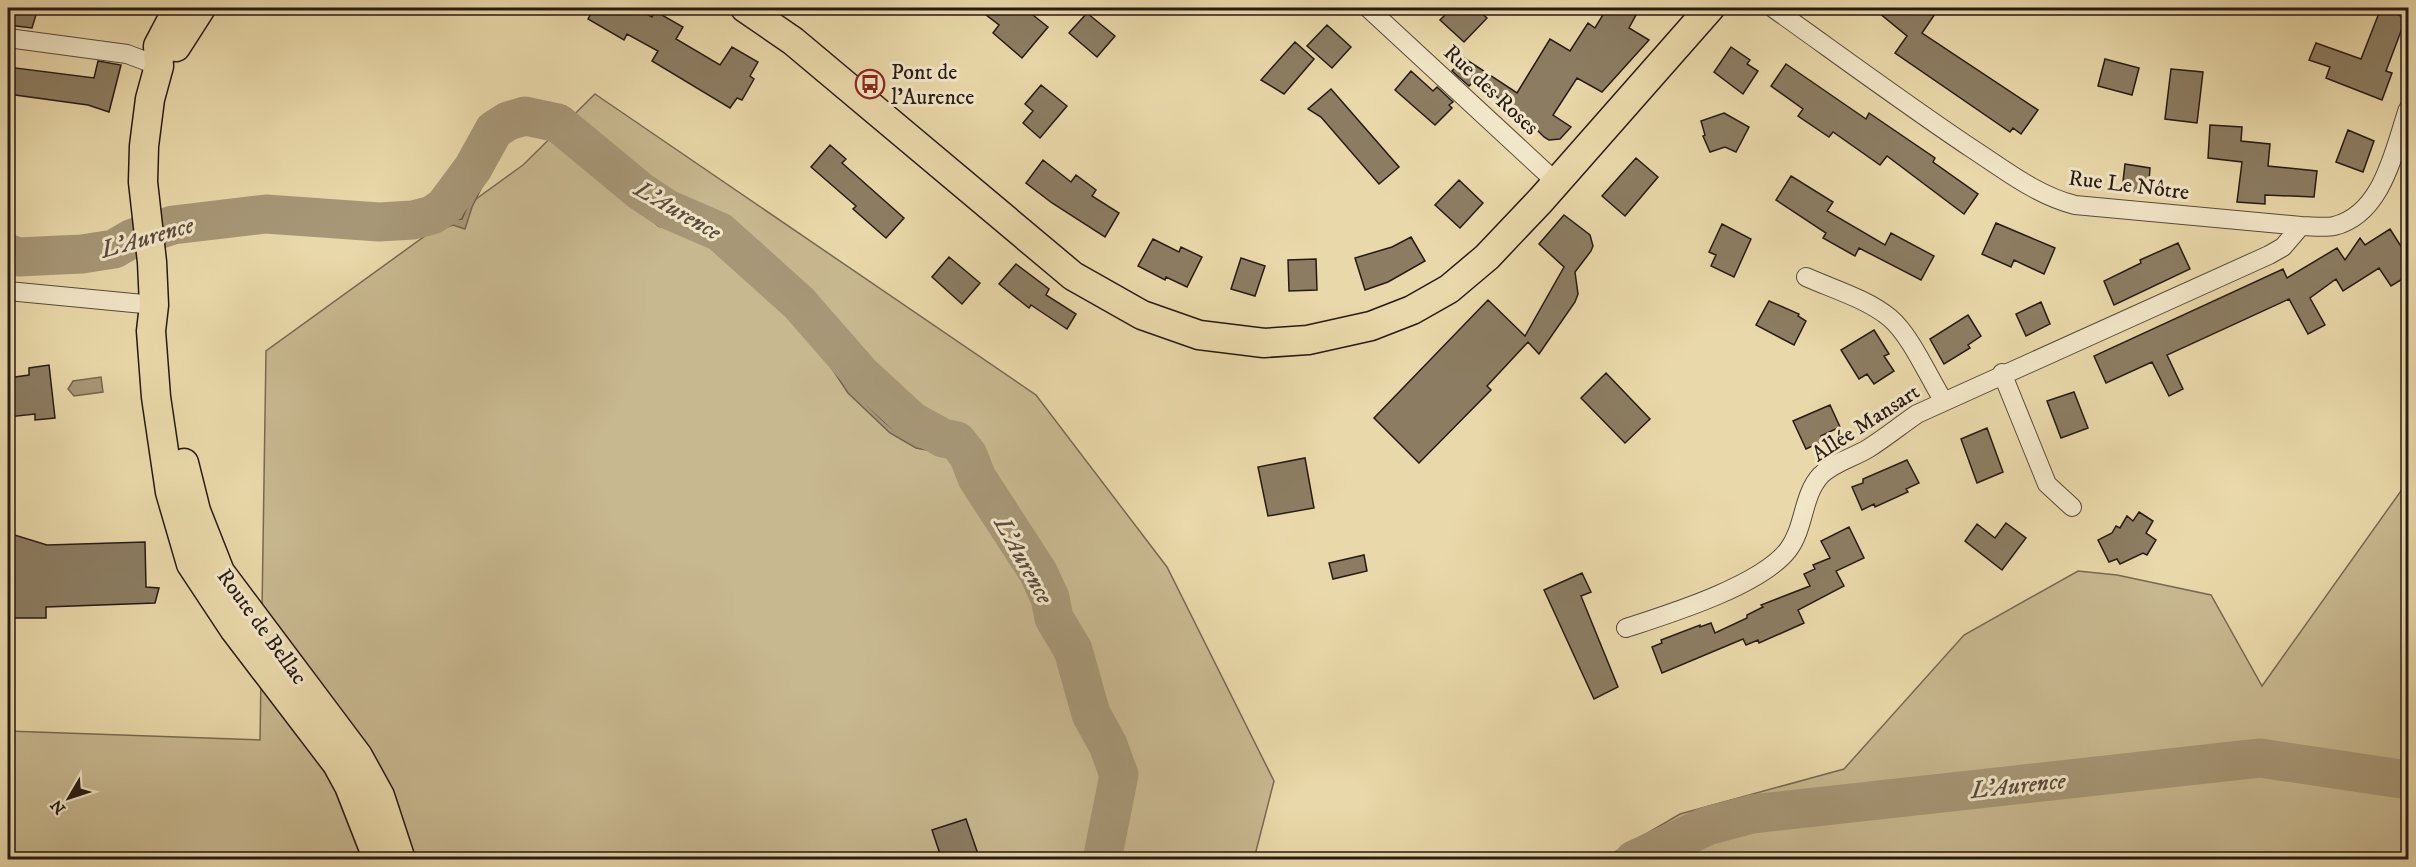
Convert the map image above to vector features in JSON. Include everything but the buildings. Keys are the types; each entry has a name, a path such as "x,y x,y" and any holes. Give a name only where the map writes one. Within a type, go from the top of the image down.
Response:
{"main road":[{"name":"Route de Bellac","path":"178,8 158,46 159,66 150,99 144,146 143,182 152,262 154,305 151,331 164,461 178,525 191,564 234,629 337,764 349,786 378,860"},
{"path":"159,66 172,55 201,8"},
{"path":"745,8 793,41 1072,276 1142,315 1198,335 1264,343 1308,340 1371,326 1412,310 1449,289 1487,257 1710,8"},
{"name":"Route de Bellac","path":"154,305 164,329 173,407 188,487 203,533 220,572 358,756 380,796 401,860"}],"street":[{"name":"Rue des Roses","path":"1368,8 1556,182"},
{"name":"Rue Le Nôtre","path":"1773,8 1944,130 2054,200 2075,205 2301,226 2333,226 2359,215 2379,189 2409,109"},
{"path":"8,38 127,54 159,66"},
{"name":"Allée Mansart","path":"1626,628 1667,615 1754,578 1771,567 1788,550 1797,536 1811,492 1821,476 1943,400 2269,255 2283,247 2301,226"},
{"name":"Allée Mansart","path":"1806,277 1879,310 1892,319 1903,333 1943,400"},
{"path":"8,291 154,305"},
{"path":"2002,373 2047,484 2072,507"}],"shaded area":[{"path":"595,94 1036,395 1167,567 1274,781 1254,859 8,860 8,731 260,740 266,351 523,165"},
{"path":"2408,481 2408,859 1603,859 1680,814 1844,769 1964,635 2078,571 2117,575 2211,595 2262,686"}],"water":[{"path":"525,116 558,123 640,191 667,209 720,232 799,303 861,374 912,421 943,438 957,441 968,455 977,478 1038,572 1050,598 1054,618 1073,650 1091,714 1108,745 1119,775 1102,859 1093,859 1105,786 1104,767 1079,717 1069,661 1049,632 1043,606 1001,537 988,505 969,481 957,456 916,448 890,433 848,393 819,349 805,336 788,310 703,239 658,226 623,191 552,130 531,127 511,132 500,140 495,161 472,207 465,229 453,225 430,233 257,226 171,237 170,226 173,225 266,214 379,222 432,215 444,207 473,168 494,130 508,121"},
{"path":"133,238 135,253 98,262 61,266 8,262 8,253 43,257 89,253 115,248"},
{"path":"101,377 103,392 74,396 68,389 73,381"}],"waterway":[{"name":"L'Aurence","path":"8,253 18,257 82,254 114,249 133,238 173,225 266,214 379,222 413,220 432,215 444,207 473,168 494,130 508,121 525,116 558,123 640,191 667,209 720,232 799,303 861,374 912,421 943,438 957,441 968,455 977,478 1038,572 1050,598 1054,618 1073,650 1091,714 1108,745 1119,775 1102,860"},
{"name":"L'Aurence","path":"1634,860 1707,826 1752,814 2260,758 2408,780"}],"place":[{"name":"Pont de l'Aurence","path":"870,84"}]}
